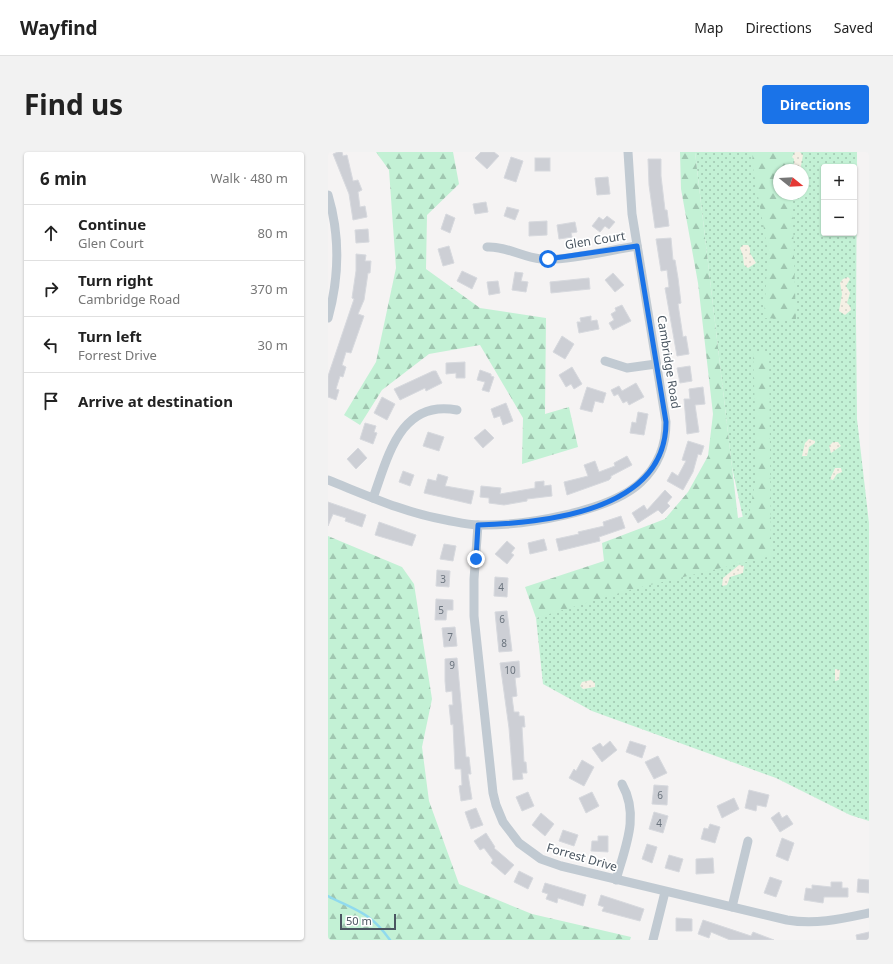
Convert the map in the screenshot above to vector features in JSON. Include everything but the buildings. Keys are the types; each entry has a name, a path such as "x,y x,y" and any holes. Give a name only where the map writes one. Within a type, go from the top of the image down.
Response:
{"street":[{"name":"Cambridge Road","path":"328,480 373,498 430,517 478,525 516,523 579,511 619,497 641,482 651,472 659,458 665,442 666,422 637,246 629,187 628,152"},
{"path":"328,195 335,224 336,258 336,280 328,318"},
{"name":"Glen Court","path":"487,246 504,248 529,257 548,259 637,246"},
{"path":"605,361 627,368 656,364"},
{"path":"373,498 394,443 405,426 417,416 433,409 441,408 457,410"},
{"name":"Forrest Drive","path":"478,525 474,616 493,793 499,814 513,837 534,855 553,864 732,907 805,922 825,922 869,913"},
{"path":"616,880 632,811 628,795 622,784"},
{"path":"732,907 748,841"},
{"path":"653,940 665,892"}],"green space":[{"path":"376,152 453,152 459,184 427,215 426,269 480,308 546,318 545,414 569,407 578,447 522,464 523,418 480,345 429,354 382,390 360,425 344,415 376,362 396,268 389,170"},
{"path":"680,152 695,152 738,518 749,515 757,473 753,351 769,352 771,556 633,589 536,618 525,587 604,561 602,543 665,519 688,492 708,456 713,414 698,283 681,189"},
{"path":"695,152 857,152 857,164 821,164 821,236 856,236 857,419 869,523 869,821 850,815 776,778 592,711 543,684 536,618 746,532 732,467"},
{"path":"753,152 791,152 792,164 773,164 773,200 792,200 796,320 764,318 768,252 752,162"},
{"path":"328,536 402,567 414,584 432,699 422,747 429,801 459,884 532,914 631,937 630,940 328,940"}],"sand":[{"path":"795,152 800,152 803,155 801,164 794,164 794,159 792,157"},
{"path":"743,245 748,245 750,248 750,253 756,263 748,268 744,265 740,248"},
{"path":"848,277 850,279 846,286 850,293 847,303 851,310 845,315 839,311 842,294 840,283 843,279"},
{"path":"809,439 815,441 815,443 809,447 807,456 802,456 805,443"},
{"path":"833,442 838,442 841,446 831,453 829,446"},
{"path":"835,468 841,468 842,472 837,474 833,480 830,479"},
{"path":"739,565 744,566 743,573 730,577 727,585 722,586 723,578"},
{"path":"835,669 840,670 839,680 835,681"},
{"path":"591,680 595,683 595,687 583,689 580,686 582,682"}],"waterway":[{"path":"328,896 362,913 376,923 390,940"}],"route":[{"path":"476,559 478,525 516,523 562,515 591,508 619,497 633,489 651,472 659,458 665,442 666,422 637,246 548,259"}]}
